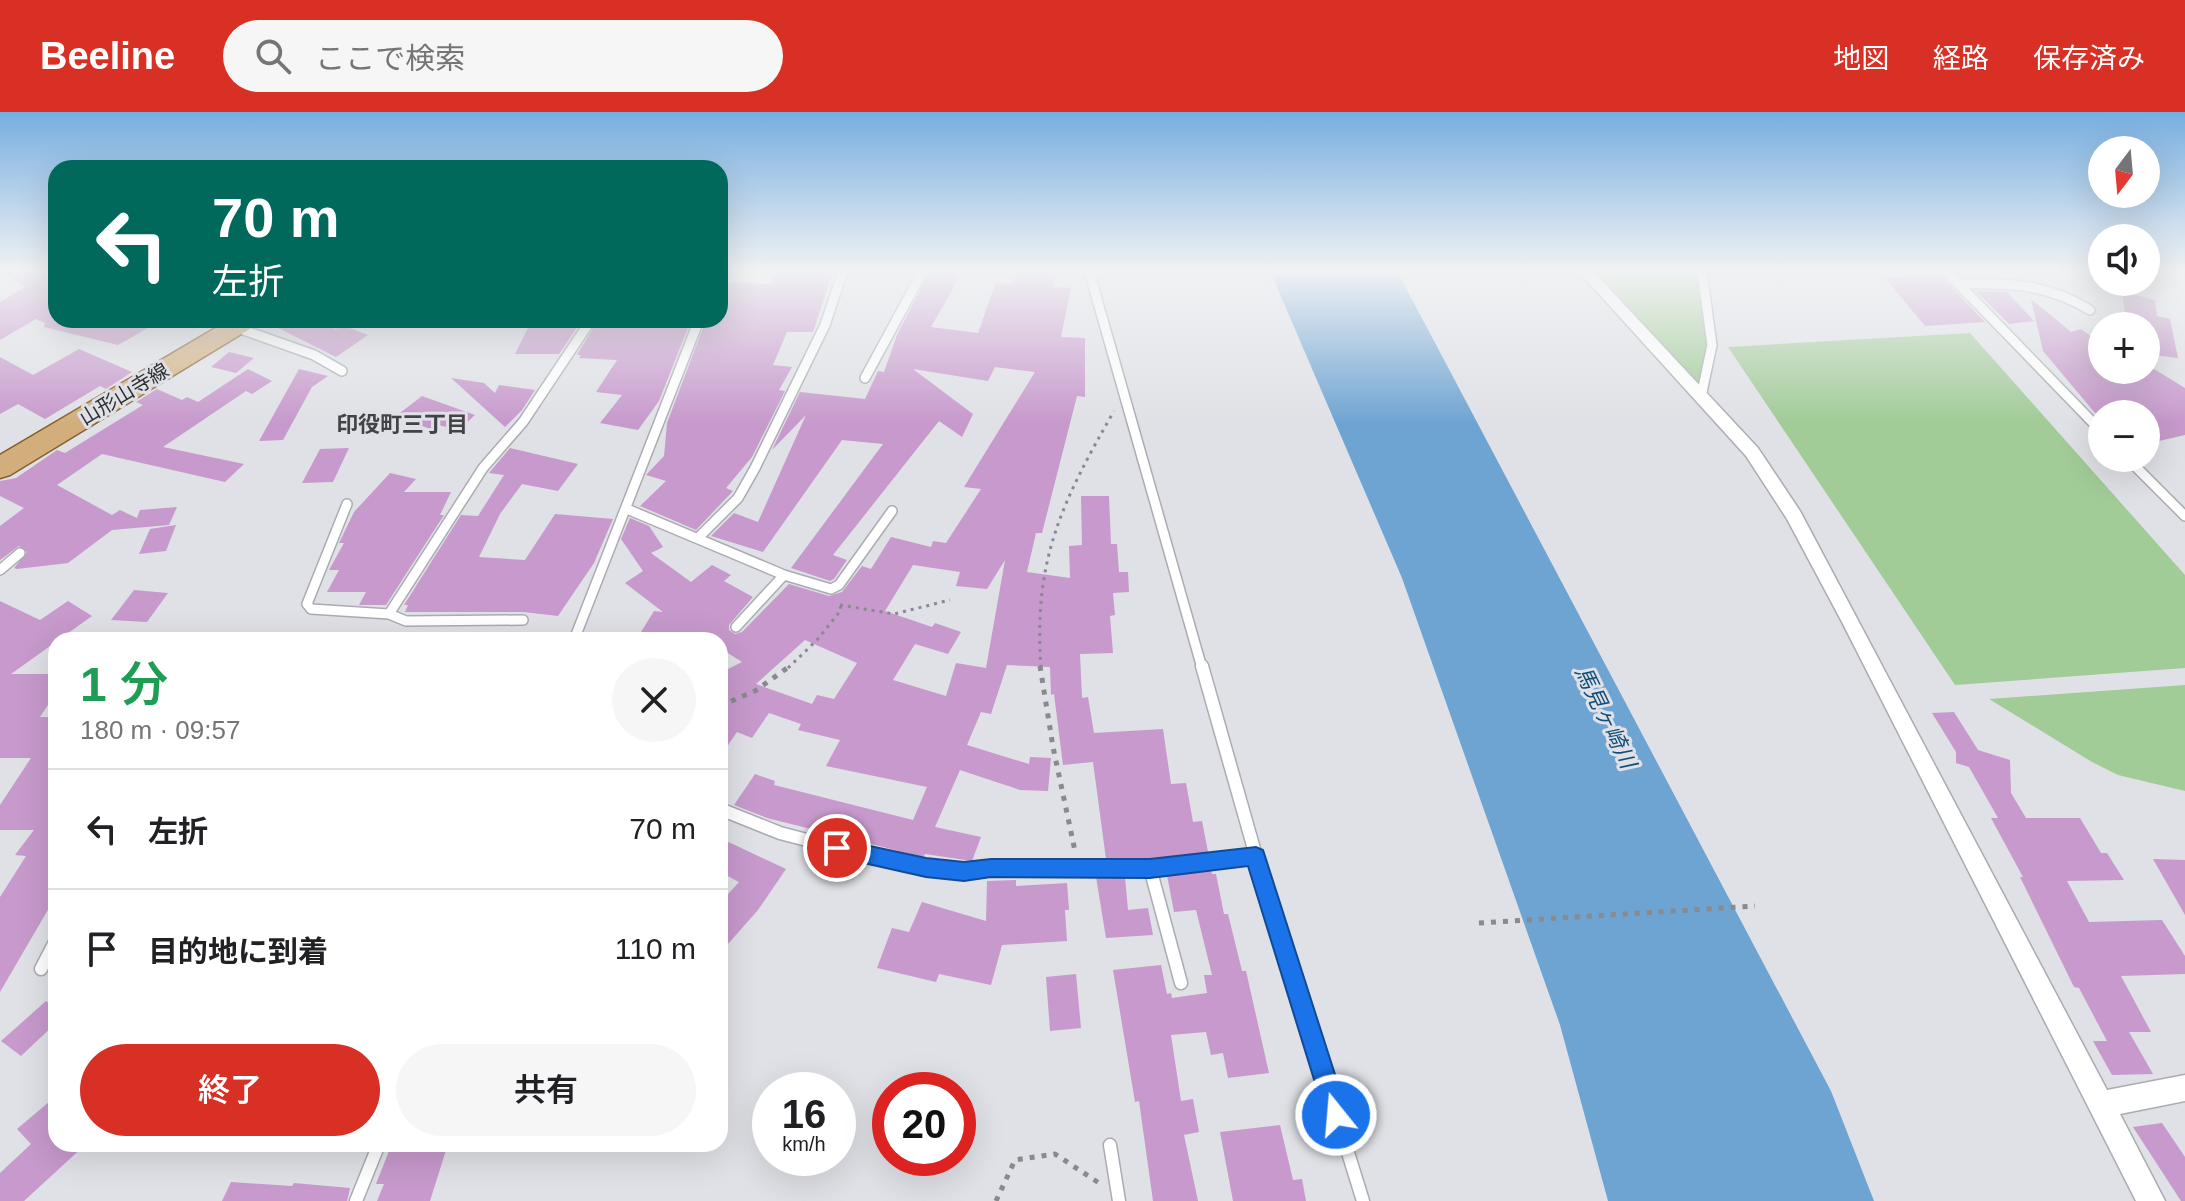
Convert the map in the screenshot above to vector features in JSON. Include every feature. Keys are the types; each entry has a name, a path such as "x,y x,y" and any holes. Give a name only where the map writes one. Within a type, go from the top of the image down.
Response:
{"main road":[{"name":"山形山寺線","path":"0,468 234,328"}],"street":[{"path":"1632,322 1752,452 1794,516 2151,1201"},
{"path":"2103,1104 2182,1093"}],"lane":[{"path":"698,538 738,498 826,322"},
{"path":"865,378 895,322"},
{"path":"1104,322 1256,856 1363,1201"},
{"path":"1701,397 1711,363 1710,322"},
{"path":"1998,322 2088,417"},
{"path":"250,328 314,355 342,371"},
{"path":"389,614 483,468 523,422 586,328"},
{"path":"577,632 696,328"},
{"path":"2141,472 2185,516"},
{"path":"347,504 307,604 311,609 389,614 406,621 523,620"},
{"path":"627,509 784,575 831,589 836,587 892,511"},
{"path":"0,570 20,553"},
{"path":"736,627 784,575"},
{"path":"728,812 780,833 926,867 964,871 991,868 1150,868 1256,856"},
{"path":"1150,868 1181,983"},
{"path":"41,969 48,955"},
{"path":"1110,1145 1118,1198"},
{"path":"356,1201 376,1152"}],"path":[{"path":"1079,869 1042,678 1039,607 1044,568 1077,476 1124,393"},
{"path":"728,704 741,700 787,667 824,634 841,610 836,587"},
{"path":"840,605 894,614 950,600"},
{"path":"1479,923 1755,906"},
{"path":"996,1201 1015,1160 1055,1154 1118,1198"}],"green space":[{"path":"1634,322 1711,322 1712,330 1701,397"},
{"path":"1970,333 2088,466 2088,472 2093,472 2185,575 2185,668 1955,685 1728,347"},
{"path":"2185,685 2185,791 2118,775 1989,699"}],"water":[{"name":"馬見ヶ崎川","path":"1292,322 1424,322 1831,1091 1874,1201 1608,1201 1560,1025 1402,578"}],"building":[{"path":"0,322 31,322 0,340"},
{"path":"728,322 816,322 813,332 787,332 773,365 792,367 779,390 785,391 752,457 726,488 733,491 696,530 640,506 666,481 646,475 664,456 667,423 703,328 728,328"},
{"path":"904,322 934,322 931,327 978,333 982,322 1064,322 1061,337 1085,338 1085,397 1077,396 1042,533 1036,533 1027,572 1070,578 1069,546 1082,545 1081,496 1109,496 1111,544 1117,544 1119,572 1128,572 1129,592 1113,593 1115,615 1110,616 1113,653 1080,654 1082,698 1088,697 1094,733 1163,729 1171,784 1186,783 1193,822 1202,821 1208,852 1150,859 1106,859 1093,762 1063,765 1054,694 1051,695 1050,667 1007,665 991,714 981,712 967,745 1029,764 1030,757 1051,758 1048,791 1020,790 960,770 935,827 981,837 972,861 925,854 923,857 767,818 734,805 755,774 775,781 774,785 913,820 927,787 826,766 840,740 798,730 801,724 769,713 752,738 737,732 728,745 728,669 742,662 728,653 728,632 641,632 654,611 663,612 625,583 643,571 621,539 630,518 649,526 663,547 651,553 691,582 712,565 731,575 724,581 753,597 729,625 729,630 735,634 742,632 789,584 829,596 842,592 862,566 871,569 891,537 931,547 933,541 946,543 981,489 964,487 1035,372 995,367 988,381 913,369 973,414 962,437 939,421 833,555 847,560 834,579 830,581 791,568 883,444 842,440 763,552 711,536 734,513 758,522 806,415 772,450 800,392 865,399 878,371 884,372","holes":["1005,560 986,668 956,663 946,696 893,680 915,644 948,654 961,632 935,623 932,627 885,611 913,565 960,572 956,586 987,589","805,640 857,663 834,699 817,695 812,704 756,684"]},
{"path":"1922,322 1985,322 1925,326"},
{"path":"2036,322 2059,322 2071,332 2081,329 2088,334 2088,384 2160,384 2160,373 2185,388 2185,435 2160,441 2160,400 2088,400 2088,405 2043,351"},
{"path":"2160,322 2171,322 2178,358 2160,356"},
{"path":"48,328 148,328 118,345"},
{"path":"278,328 350,328 368,335 336,357"},
{"path":"528,328 577,328 559,354 515,354"},
{"path":"593,328 688,328 659,401 638,430 600,423 622,395 596,392 617,360 579,358 581,355 577,355"},
{"path":"79,349 132,372 106,389 100,386 45,419 18,404 0,414 0,357 33,375"},
{"path":"229,352 254,358 236,373 211,367"},
{"path":"248,369 272,381 252,394 246,391 163,447 244,464 225,482 102,454 57,485 112,515 120,510 137,518 140,510 177,507 169,525 112,530 68,563 14,568 27,552 19,546 0,560 0,526 24,508 0,496 0,481 16,478 57,450 65,453 143,405 136,402 157,389 182,400 187,397 198,402"},
{"path":"299,369 328,376 312,387 283,440 259,441"},
{"path":"451,378 484,383 495,393 499,385 535,390 522,410 505,427"},
{"path":"422,396 475,415 459,430 438,425 433,430 396,416"},
{"path":"349,448 333,482 302,483 320,449"},
{"path":"510,448 578,464 558,491 522,484 500,514 479,557 525,560 555,514 613,519 594,563 558,616 523,612 405,612 408,605 404,605 461,515 478,516 504,475 489,473"},
{"path":"390,473 416,479 404,492 451,492 440,515 444,515 386,605 359,605 366,592 327,592 339,570 329,570 344,543 339,543 354,512"},
{"path":"176,525 166,551 139,554 150,529"},
{"path":"134,590 168,593 147,622 111,620"},
{"path":"0,601 40,620 68,601 92,616 70,632 48,632 48,648 11,674 48,674 48,705 40,717 48,717 48,910 0,992 0,897 26,856 15,855 34,830 0,830 0,805 31,758 0,758"},
{"path":"1954,712 1978,750 2010,760 2011,793 2026,818 2080,818 2101,853 2107,853 2124,880 2067,881 2089,922 2162,920 2185,956 2185,974 2121,976 2151,1032 2129,1032 2153,1074 2112,1075 2093,1041 2107,1041 2079,988 2074,987 2020,877 2023,877 1991,818 1998,818 1969,767 1956,763 1956,752 1932,713"},
{"path":"728,842 786,869 758,910 728,944 728,894 739,882 728,876"},
{"path":"2153,859 2185,860 2185,915"},
{"path":"1211,870 1212,874 1216,874 1224,914 1228,914 1242,971 1246,971 1269,1073 1228,1078 1223,1053 1211,1055 1206,1032 1171,1035 1181,1101 1193,1099 1199,1132 1184,1135 1198,1201 1153,1201 1139,1101 1135,1102 1113,970 1161,965 1167,994 1171,993 1172,998 1207,993 1204,975 1212,975 1196,910 1174,912 1167,875"},
{"path":"1096,877 1125,877 1128,910 1148,908 1153,935 1106,938"},
{"path":"1016,880 1016,886 1067,883 1067,941 1002,945 991,985 939,974 936,982 877,968 892,928 909,932 922,902 986,921 987,881"},
{"path":"1076,974 1081,1028 1050,1031 1046,977"},
{"path":"48,1002 48,1031 21,1056 1,1041"},
{"path":"48,1103 48,1152 77,1152 24,1201 0,1201 0,1173 31,1144 17,1129"},
{"path":"2162,1123 2185,1157 2185,1201 2181,1201 2133,1127"},
{"path":"1280,1125 1293,1180 1302,1179 1306,1201 1233,1201 1220,1132"},
{"path":"389,1152 445,1152 430,1201 377,1201 384,1184 376,1184"},
{"path":"231,1182 350,1188 347,1201 222,1201"}],"district":[{"name":"印役町三丁目","path":"402,424"}],"route":[{"path":"837,848 926,867 964,871 991,868 1150,868 1256,856 1336,1115"}]}
